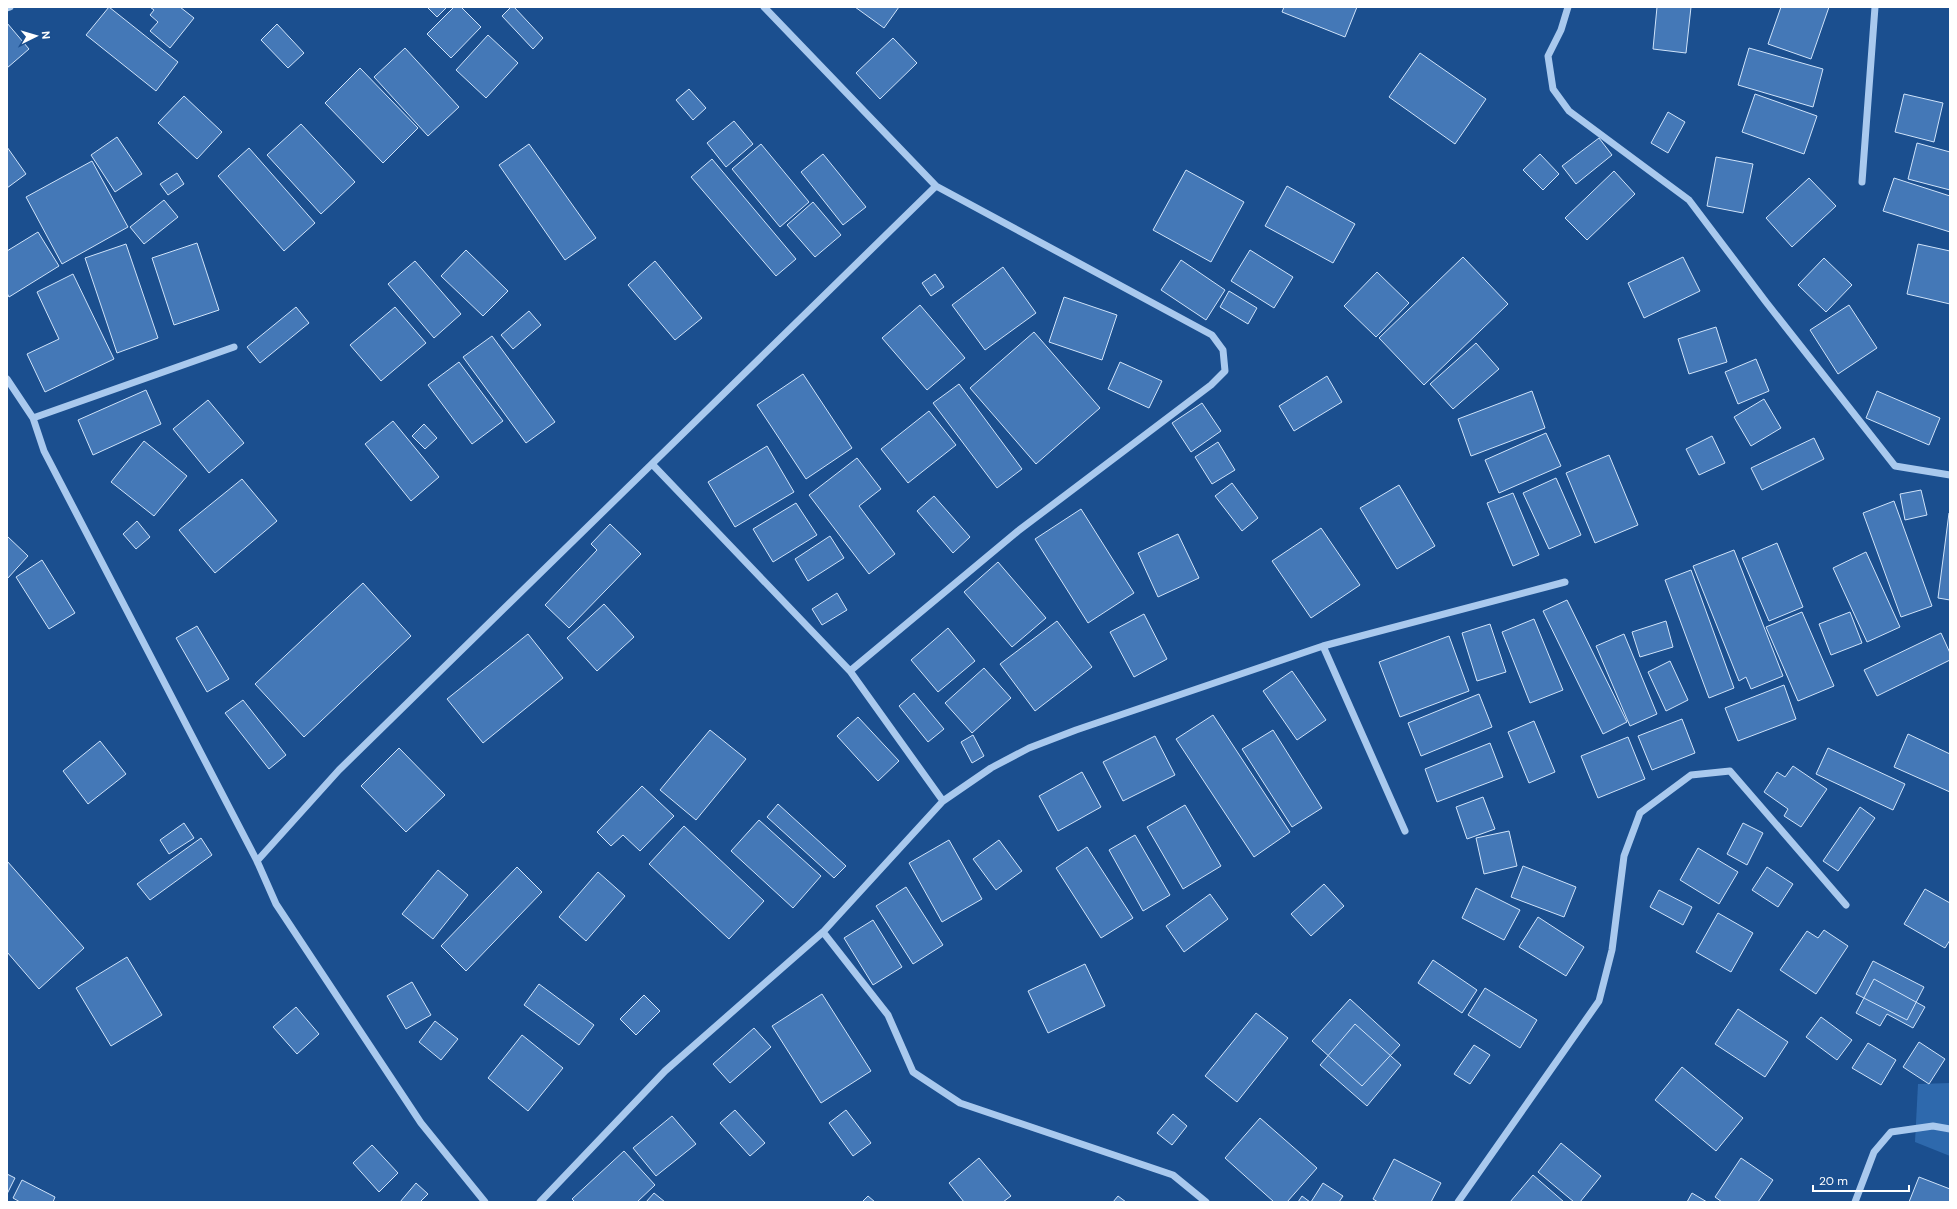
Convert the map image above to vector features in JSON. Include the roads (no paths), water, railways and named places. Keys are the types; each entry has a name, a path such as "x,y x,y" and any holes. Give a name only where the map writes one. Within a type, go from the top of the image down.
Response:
{"street":[{"path":"764,7 936,186 1212,335 1223,350 1225,371 1211,385 1018,531 850,671"},
{"path":"1568,7 1561,30 1548,56 1553,89 1569,111 1689,200 1766,302 1895,466 1950,475"},
{"path":"1862,182 1875,7"},
{"path":"258,861 339,770 936,186"},
{"path":"33,418 234,347"},
{"path":"7,379 33,418 44,451 258,861 276,904 416,1117 484,1202"},
{"path":"652,464 850,671 943,801"},
{"path":"540,1202 665,1071 823,932 943,801 991,768 1028,748 1323,646 1565,582"},
{"path":"1323,646 1405,831"},
{"path":"1458,1202 1599,1001 1612,950 1624,856 1640,813 1691,775 1730,771 1846,905"},
{"path":"823,932 888,1015 913,1072 960,1103 1174,1175 1206,1202"},
{"path":"1855,1202 1874,1152 1891,1132 1933,1126 1950,1129"}]}
